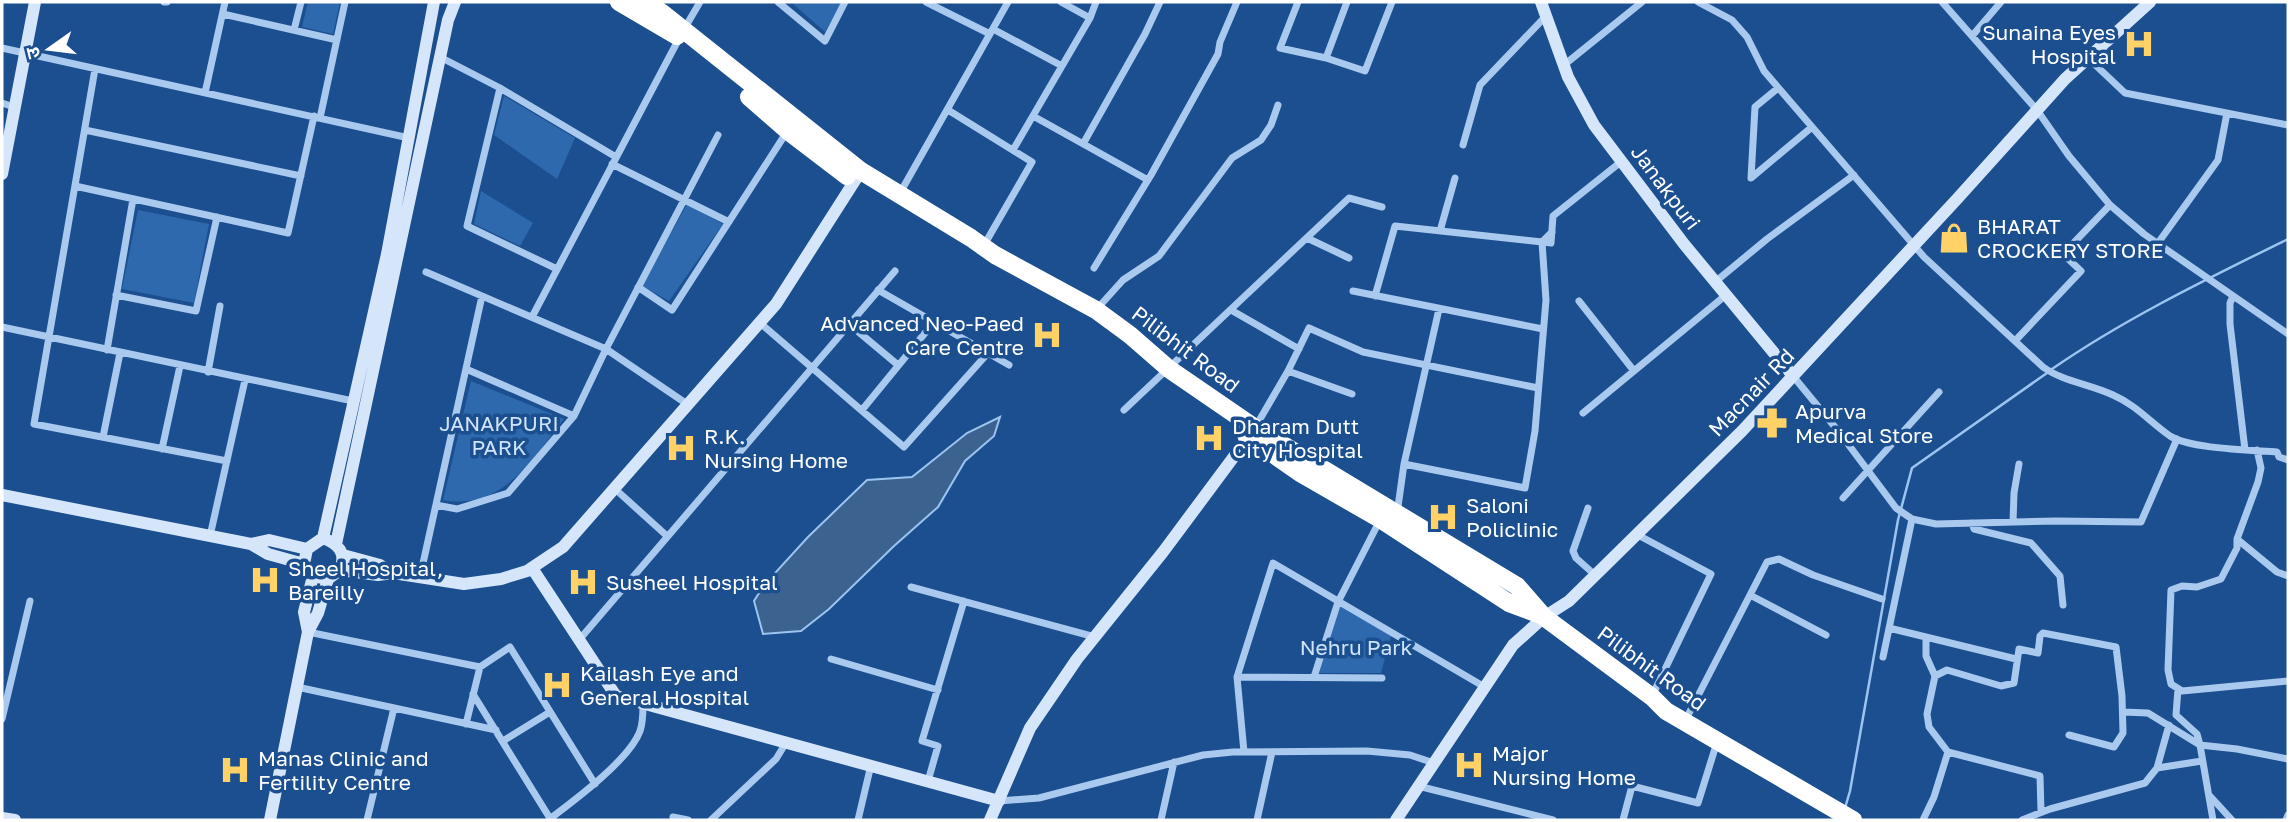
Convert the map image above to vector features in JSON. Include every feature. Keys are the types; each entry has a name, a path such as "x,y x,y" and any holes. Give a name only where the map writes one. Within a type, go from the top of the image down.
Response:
{"highway":[{"path":"619,2 681,34"},
{"name":"Pilibhit Road","path":"643,2 661,12 681,34 858,176 899,195 983,247 1096,310 1130,335 1166,371 1252,433 1388,514 1509,603 1544,617 1652,697 1666,711 1847,817"},
{"path":"858,176 1092,321 1166,371"}],"street":[{"path":"2,174 8,105 24,54 35,2"},
{"path":"205,93 225,2"},
{"path":"294,30 301,2"},
{"path":"75,186 288,233 345,2"},
{"path":"304,564 307,549 323,538 387,254 434,2"},
{"path":"340,570 339,549 440,57 455,2"},
{"path":"532,317 700,2"},
{"path":"781,3 825,41 845,2"},
{"path":"926,2 1062,66"},
{"path":"899,195 1008,2"},
{"path":"1061,2 1090,18"},
{"path":"1013,150 1090,18 1096,2"},
{"path":"1083,144 1160,2"},
{"path":"1094,268 1148,180 1218,54 1237,2"},
{"path":"1298,2 1280,48 1326,58 1365,71 1392,2"},
{"path":"1326,58 1347,2"},
{"path":"1564,65 1642,2"},
{"path":"1698,2 1732,20 1747,37 1764,71 1924,257 2043,367 2053,374 2133,404 2172,438 2195,444 2277,452 2279,457 2288,460"},
{"path":"1942,2 2037,110 2069,156 2110,205 2158,243 2288,334"},
{"path":"1972,36 2001,2"},
{"name":"Macnair Rd","path":"1396,820 1513,645 1544,617 1569,601 1742,431 2037,110 2088,58 2150,2"},
{"path":"1463,145 1480,85 1545,7"},
{"name":"Janakpuri","path":"1545,7 1564,65 1594,125 1726,295 1793,376"},
{"path":"223,14 337,40"},
{"path":"2,48 409,138"},
{"path":"440,57 500,88 614,160 729,222"},
{"path":"2088,58 2125,93 2288,125"},
{"path":"95,69 34,424 227,461"},
{"path":"500,88 467,226 557,270"},
{"path":"1778,88 1755,107 1751,178 1812,127"},
{"path":"1096,310 1123,280 1158,256 1232,158 1261,140 1271,125 1278,104"},
{"path":"948,110 1032,162 983,247"},
{"path":"2158,243 2218,160 2227,113"},
{"path":"1033,116 1148,180"},
{"path":"638,287 672,310 792,125"},
{"path":"85,130 301,176"},
{"path":"436,505 457,509 508,493 574,416 718,135"},
{"path":"1375,296 1395,226 1551,243 1553,216 1622,161"},
{"path":"1716,282 1767,239 1854,175"},
{"path":"270,820 308,632 318,613 328,579 340,570 379,575 393,573 464,584 500,579 532,568 563,547 776,303 858,176"},
{"path":"1440,231 1455,178"},
{"path":"1124,410 1349,198 1382,207"},
{"path":"107,350 133,199"},
{"path":"2015,341 2081,271 2063,254 2110,205"},
{"path":"116,295 196,311 217,218"},
{"path":"1307,238 1349,258"},
{"path":"1404,464 1525,488 1535,431 1546,300 1542,242"},
{"path":"579,639 895,271"},
{"path":"426,272 606,349 687,404"},
{"path":"878,290 1009,365"},
{"path":"1353,291 1543,330"},
{"path":"1583,412 1726,295"},
{"path":"420,577 482,296"},
{"path":"2233,296 2230,303 2230,324 2245,450"},
{"path":"1579,301 1634,371"},
{"path":"208,372 220,306"},
{"path":"1314,677 1338,602 1388,514 1404,464 1439,309"},
{"path":"1231,310 1299,349"},
{"path":"759,322 904,447 988,353"},
{"path":"862,410 933,322"},
{"path":"849,324 898,365"},
{"path":"2,327 353,401"},
{"path":"990,820 1030,728 1095,637 1252,433 1289,371 1309,328 1363,352 1538,388"},
{"path":"103,437 120,353"},
{"path":"162,449 180,366"},
{"path":"466,369 574,416"},
{"path":"1289,371 1352,394"},
{"path":"1793,376 1896,508 1908,517 1936,524 2141,522 2177,439"},
{"path":"210,536 245,380"},
{"path":"1843,498 1939,392"},
{"path":"2256,450 2261,468 2258,482 2236,548 2221,579 2197,587 2182,586 2171,590 2168,670 2171,684 2182,691 2288,681"},
{"path":"2013,522 2014,493 2020,464"},
{"path":"614,488 667,536"},
{"path":"2,495 251,544 268,554 304,564 313,576 328,579"},
{"path":"1588,508 1573,551 1576,558 1595,575"},
{"path":"1883,657 1908,517"},
{"path":"1972,523 1974,529 2031,543 2060,576 2063,605"},
{"path":"1636,534 1711,574 1652,697"},
{"path":"323,538 339,549 393,573"},
{"path":"2237,539 2277,572 2288,576"},
{"path":"251,544 269,540 307,549"},
{"path":"1684,722 1767,562 1779,559 1812,576 1882,599"},
{"path":"1244,752 1237,677 1273,563 1483,687"},
{"path":"532,568 616,696 999,801 1039,798 1203,755 1367,751 1410,755 1434,763"},
{"path":"308,632 304,612 313,576"},
{"path":"911,587 1095,637"},
{"path":"1749,595 1826,635"},
{"path":"2,719 30,601"},
{"path":"928,781 938,746 922,741 964,601"},
{"path":"1889,628 2016,659"},
{"path":"308,632 480,667"},
{"path":"1935,676 1947,670 2001,686 2014,683 2016,659 2020,649 2038,653 2040,636 2043,633 2116,647 2123,733 2113,747 2069,735"},
{"path":"1926,637 1926,656 1935,676 1927,714 1929,727 1948,752 2040,776 2041,812"},
{"path":"466,724 480,667 510,647 595,784"},
{"path":"831,659 938,690"},
{"path":"1237,677 1382,678"},
{"path":"297,687 496,730"},
{"path":"2178,689 2176,715 2197,734 2213,820"},
{"path":"473,694 551,819 595,784 634,744 641,729 643,704"},
{"path":"367,820 394,708"},
{"path":"503,741 550,712"},
{"path":"2123,712 2148,713 2200,745 2288,759"},
{"path":"2022,820 2041,812 2145,783 2157,768 2169,725"},
{"path":"711,820 776,759 787,741"},
{"path":"1623,820 1632,786 1698,803 1717,742"},
{"path":"1256,820 1272,752"},
{"path":"1923,820 1934,797 1948,752"},
{"path":"2157,768 2202,761"},
{"path":"1161,820 1174,762"},
{"path":"858,820 871,765"},
{"path":"1418,786 1553,820"},
{"path":"2207,793 2232,820"},
{"path":"2286,820 2288,815"},
{"path":"673,817 688,820"},
{"path":"2,818 15,820"}],"green space":[{"path":"308,2 340,2 333,34 302,27"},
{"path":"791,2 842,2 825,32"},
{"path":"504,96 575,138 557,179 494,135"},
{"path":"481,191 533,223 520,246 474,224"},
{"path":"687,204 723,224 669,301 642,286"},
{"path":"138,210 209,224 194,303 122,289"},
{"name":"JANAKPURI PARK","path":"471,381 564,419 527,465 499,490 483,498 443,500"},
{"name":"Nehru Park","path":"1340,605 1391,636 1381,673 1319,673"}],"shaded area":[{"path":"1000,417 994,436 965,461 938,507 829,609 801,631 763,634 754,601 764,585 808,537 867,480 912,477 967,433"}],"waterway":[{"path":"2052,369 2138,316 2288,239"},
{"path":"1845,808 1898,520 1912,468 2047,373"}],"place":[{"name":"Sunaina Eyes Hospital","path":"2139,44"},
{"name":"BHARAT CROCKERY STORE","path":"1954,238"},
{"name":"Advanced Neo-Paed Care Centre","path":"1047,335"},
{"name":"Apurva Medical Store","path":"1772,423"},
{"name":"Dharam Dutt City Hospital","path":"1209,438"},
{"name":"R.K. Nursing Home","path":"681,448"},
{"name":"Saloni Policlinic","path":"1443,517"},
{"name":"Sheel Hospital, Bareilly","path":"265,580"},
{"name":"Susheel Hospital","path":"583,582"},
{"name":"Kailash Eye and General Hospital","path":"557,685"},
{"name":"Major Nursing Home","path":"1469,765"},
{"name":"Manas Clinic and Fertility Centre","path":"235,770"}]}
